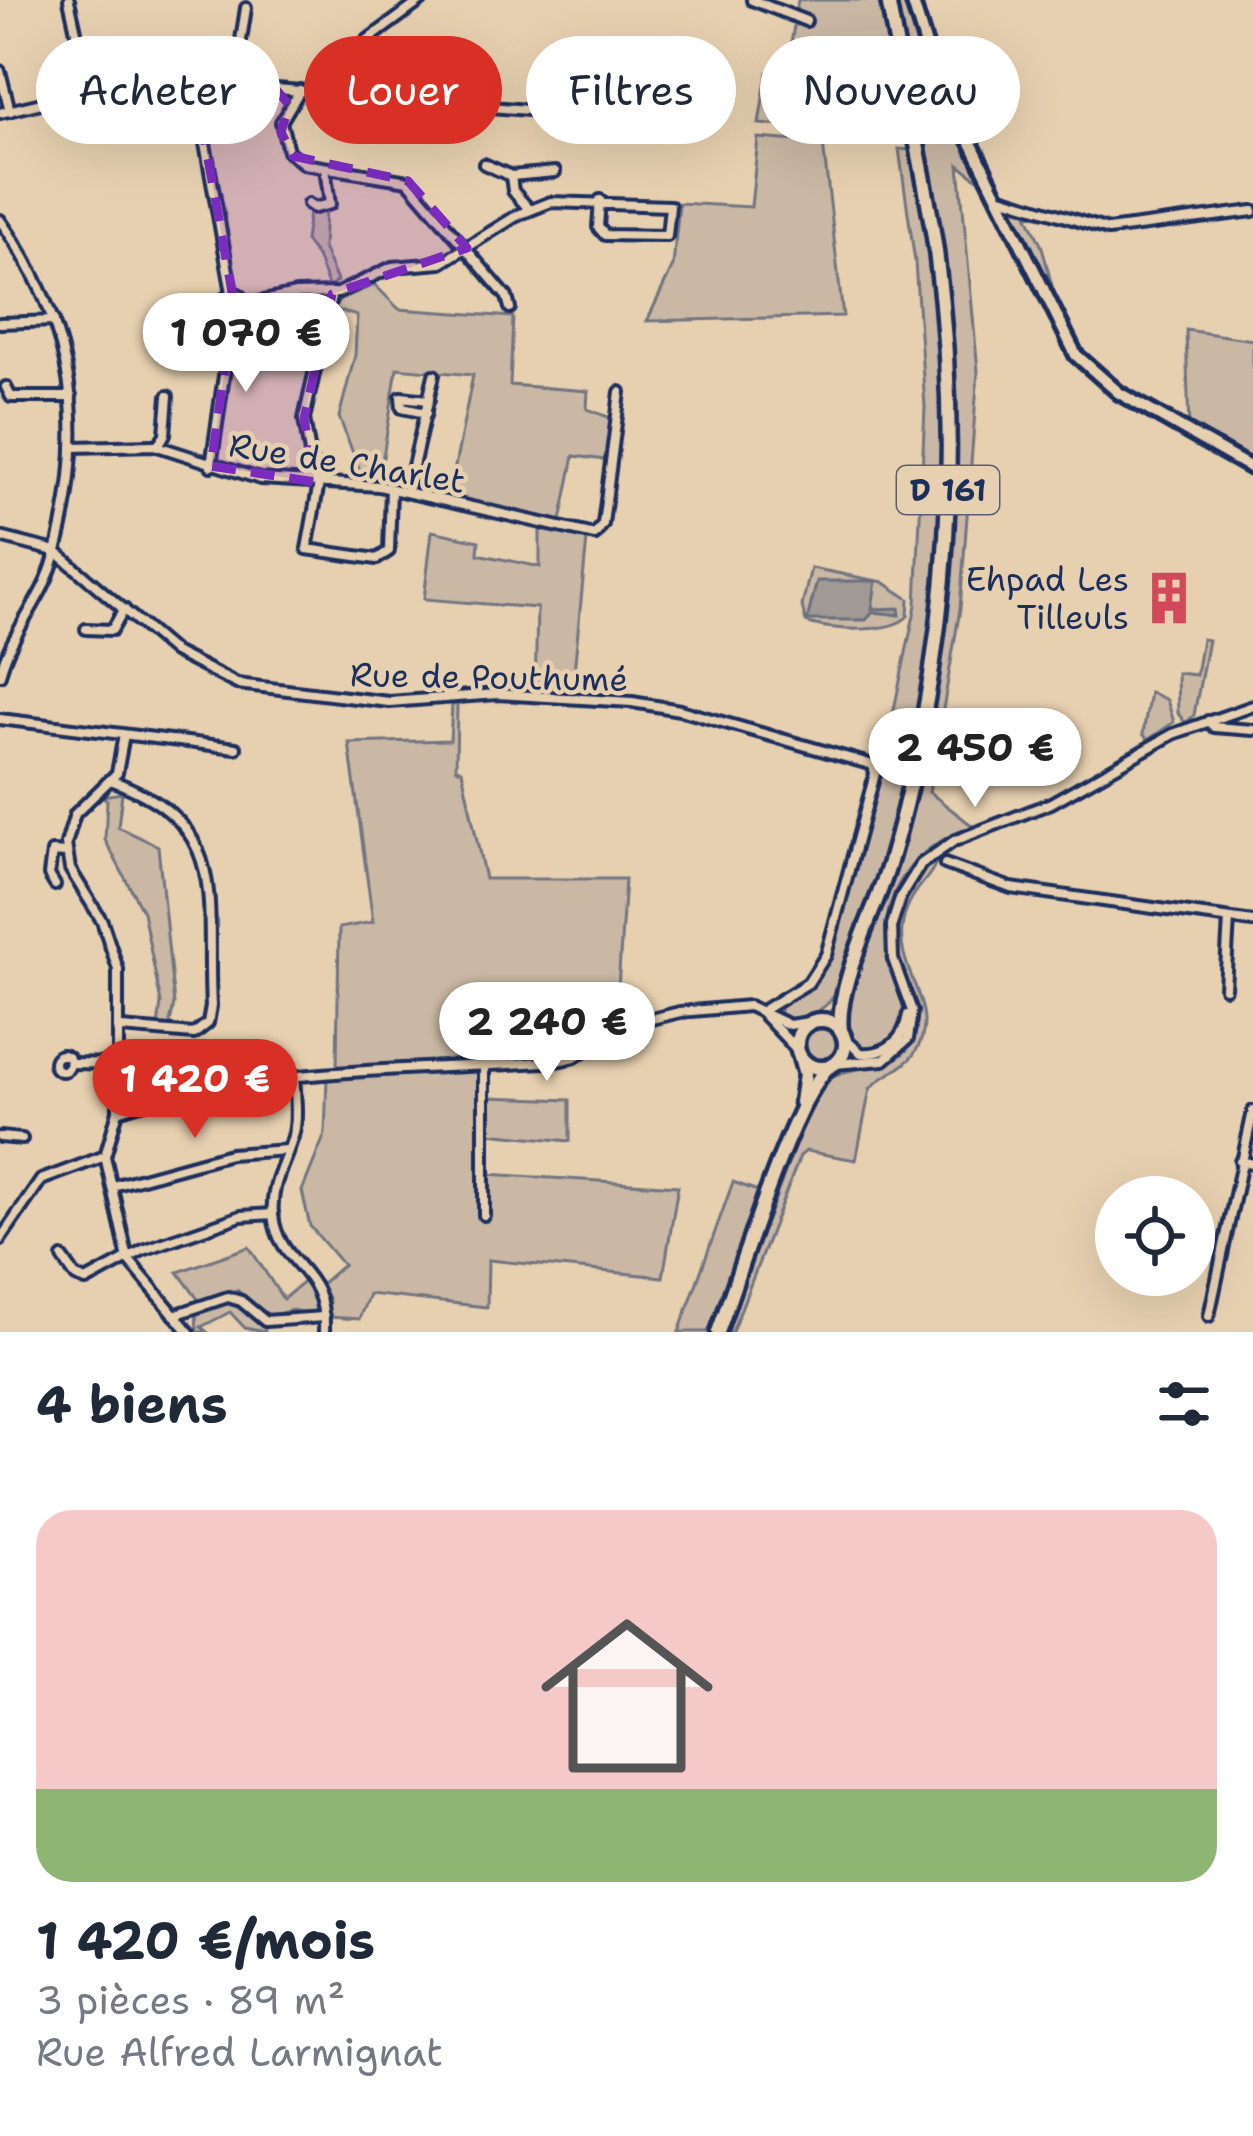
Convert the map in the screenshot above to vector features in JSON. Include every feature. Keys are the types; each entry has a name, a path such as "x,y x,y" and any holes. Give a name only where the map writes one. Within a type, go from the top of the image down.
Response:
{"main road":[{"name":"D 161","path":"843,1034 840,1010 896,841 924,716 948,502 948,390 938,268 888,0"},
{"path":"912,0 931,62 1065,337 1090,372 1189,437 1253,469"},
{"name":"D 161","path":"813,1021 853,973"},
{"path":"718,1332 814,1083 842,1055 843,1034 832,1022 813,1021 799,1033 805,1082 793,1133"},
{"path":"799,1054 813,1067 832,1065"}],"street":[{"path":"69,0 77,36"},
{"path":"373,36 422,0"},
{"path":"752,0 806,21"},
{"path":"242,36 246,8"},
{"path":"0,71 5,112 36,104"},
{"path":"280,89 304,91"},
{"path":"304,91 289,105 280,127 288,151 304,164 408,181 507,297 510,308"},
{"path":"280,94 289,105"},
{"path":"205,144 232,293 224,303 233,313"},
{"path":"484,164 511,176 555,172"},
{"path":"308,203 314,208 329,204 325,168"},
{"path":"511,176 513,191 529,209"},
{"path":"997,196 1108,230 1253,211"},
{"path":"212,466 233,313 244,305 296,294 332,293 356,287 392,267 441,263 529,209 563,200 600,200 670,206 667,236 605,236 598,227 600,200"},
{"path":"0,220 38,275 54,321 71,397 74,447 55,551 0,675"},
{"path":"232,293 242,296 244,305"},
{"path":"332,293 304,419 317,483 307,549 377,559 389,551 391,488"},
{"path":"0,323 54,321"},
{"path":"407,492 434,375"},
{"path":"6,387 11,397 71,397"},
{"name":"Rue de Charlet","path":"74,447 158,446 266,480 391,488 560,531 597,534 620,392"},
{"path":"158,446 165,434 168,396"},
{"path":"426,413 402,408 401,398 429,400"},
{"path":"0,537 55,551"},
{"name":"Rue de Pouthumé","path":"55,551 180,656 237,685 389,702 497,694 632,702 680,710 873,765 875,774 828,950 811,981 762,1012"},
{"path":"86,629 112,630 124,609"},
{"path":"832,1065 876,1063 895,1055 911,1031 908,1001 893,959 892,925 904,889 926,860 954,841 1040,809 1156,742 1253,706"},
{"path":"0,719 236,748"},
{"path":"1208,721 1216,727 1253,730"},
{"path":"124,734 112,781 75,814 66,853 114,953 121,1028 118,1111 105,1156 128,1259 189,1332"},
{"path":"112,781 166,805 196,842 204,867 211,1006 208,1023 194,1034 121,1028"},
{"path":"55,885 49,875 52,852 66,853"},
{"path":"945,864 1011,888 1180,908 1253,922"},
{"path":"1225,988 1229,920"},
{"path":"843,1034 865,1054 889,1048 906,1028 908,1001"},
{"path":"118,1111 209,1085 575,1057 619,1027 669,1014 749,1006 789,1025 813,1021"},
{"path":"762,1012 799,1054"},
{"path":"70,1063 120,1064"},
{"path":"484,1065 484,1215"},
{"path":"294,1076 295,1130 272,1187 273,1214 290,1255 322,1292 324,1332"},
{"path":"1209,1316 1253,1111"},
{"path":"0,1137 22,1139"},
{"path":"113,1186 230,1154 287,1150"},
{"path":"0,1240 46,1176 88,1166 105,1156"},
{"path":"1240,1161 1253,1164"},
{"path":"0,1214 16,1215"},
{"path":"63,1258 76,1277 86,1281 128,1259 242,1216 273,1214"},
{"path":"174,1315 228,1297 266,1322 324,1317"}],"highlighted area":[{"path":"194,81 275,88 289,105 281,132 293,156 408,181 467,248 332,294 304,419 315,482 211,466 234,303"}],"shaded area":[{"path":"798,0 881,0 888,36 792,36"},
{"path":"894,0 907,0 917,36 901,36"},
{"path":"758,138 760,144 823,144 843,316 647,321 673,266 679,203 751,207"},
{"path":"922,144 966,144 986,185 959,165 978,371 960,609 929,792 974,827 933,846 894,893 886,934 902,997 902,1018 894,1036 870,1049 853,1042 846,1007 909,817 935,693 951,550 951,392"},
{"path":"899,149 912,150 936,331 940,512 934,603 905,782 859,942 844,979 826,1005 793,1020 780,1016 780,1004 815,980 832,950 880,776 916,605 925,407 915,262"},
{"path":"1007,202 1052,219 1027,214 1042,247 1058,309"},
{"path":"325,209 323,248 337,281 329,288 305,241 309,212"},
{"path":"375,285 399,309 513,317 510,385 588,391 587,409 619,421 613,461 574,456 559,531 448,502 473,375 397,368 379,482 364,481 339,417 355,355 357,316 334,309 340,299"},
{"path":"1186,330 1253,340 1253,462 1189,431"},
{"path":"540,530 587,539 572,693 535,691 537,608 424,599 432,531 479,541 478,554 540,567"},
{"path":"811,568 883,582 909,599 908,616 888,626 859,629 806,622 802,606"},
{"path":"817,581 876,581 872,609 899,608 900,615 873,612 866,620 807,620"},
{"path":"1202,639 1208,640 1194,715 1186,723 1178,713 1177,673 1196,675"},
{"path":"1150,692 1167,700 1174,722 1148,740 1143,734"},
{"path":"457,704 456,768 462,770 485,879 625,879 615,1035 575,1062 487,1069 488,1097 570,1100 570,1141 487,1133 487,1174 678,1186 663,1277 488,1260 487,1307 369,1294 359,1319 328,1317 329,1300 321,1284 343,1265 310,1226 302,1191 325,1134 327,1078 337,1069 339,928 373,922 349,743 450,740 452,705"},
{"path":"122,793 118,827 158,846 174,1004 170,1023 178,1030 158,1027 161,1003 143,912 105,840 107,800 102,796"},
{"path":"938,856 909,904 902,929 906,961 922,1007 922,1038 909,1059 870,1089 856,1160 806,1151 800,1156 732,1332 725,1332 813,1098 838,1075 890,1062 913,1042 916,1013 896,953 897,922 908,893"},
{"path":"821,1024 835,1030 841,1044 835,1058 821,1064 807,1058 801,1044 807,1030"},
{"path":"733,1182 763,1193 711,1332 679,1332"},
{"path":"249,1247 283,1299 306,1280 321,1304 311,1314 292,1310 266,1317 237,1290 200,1302 178,1272"},
{"path":"228,1301 265,1324 265,1332 245,1328 230,1312 201,1327 207,1332 197,1332 196,1311"}],"place":[{"name":"Ehpad Les Tilleuls","path":"1169,598"}]}
